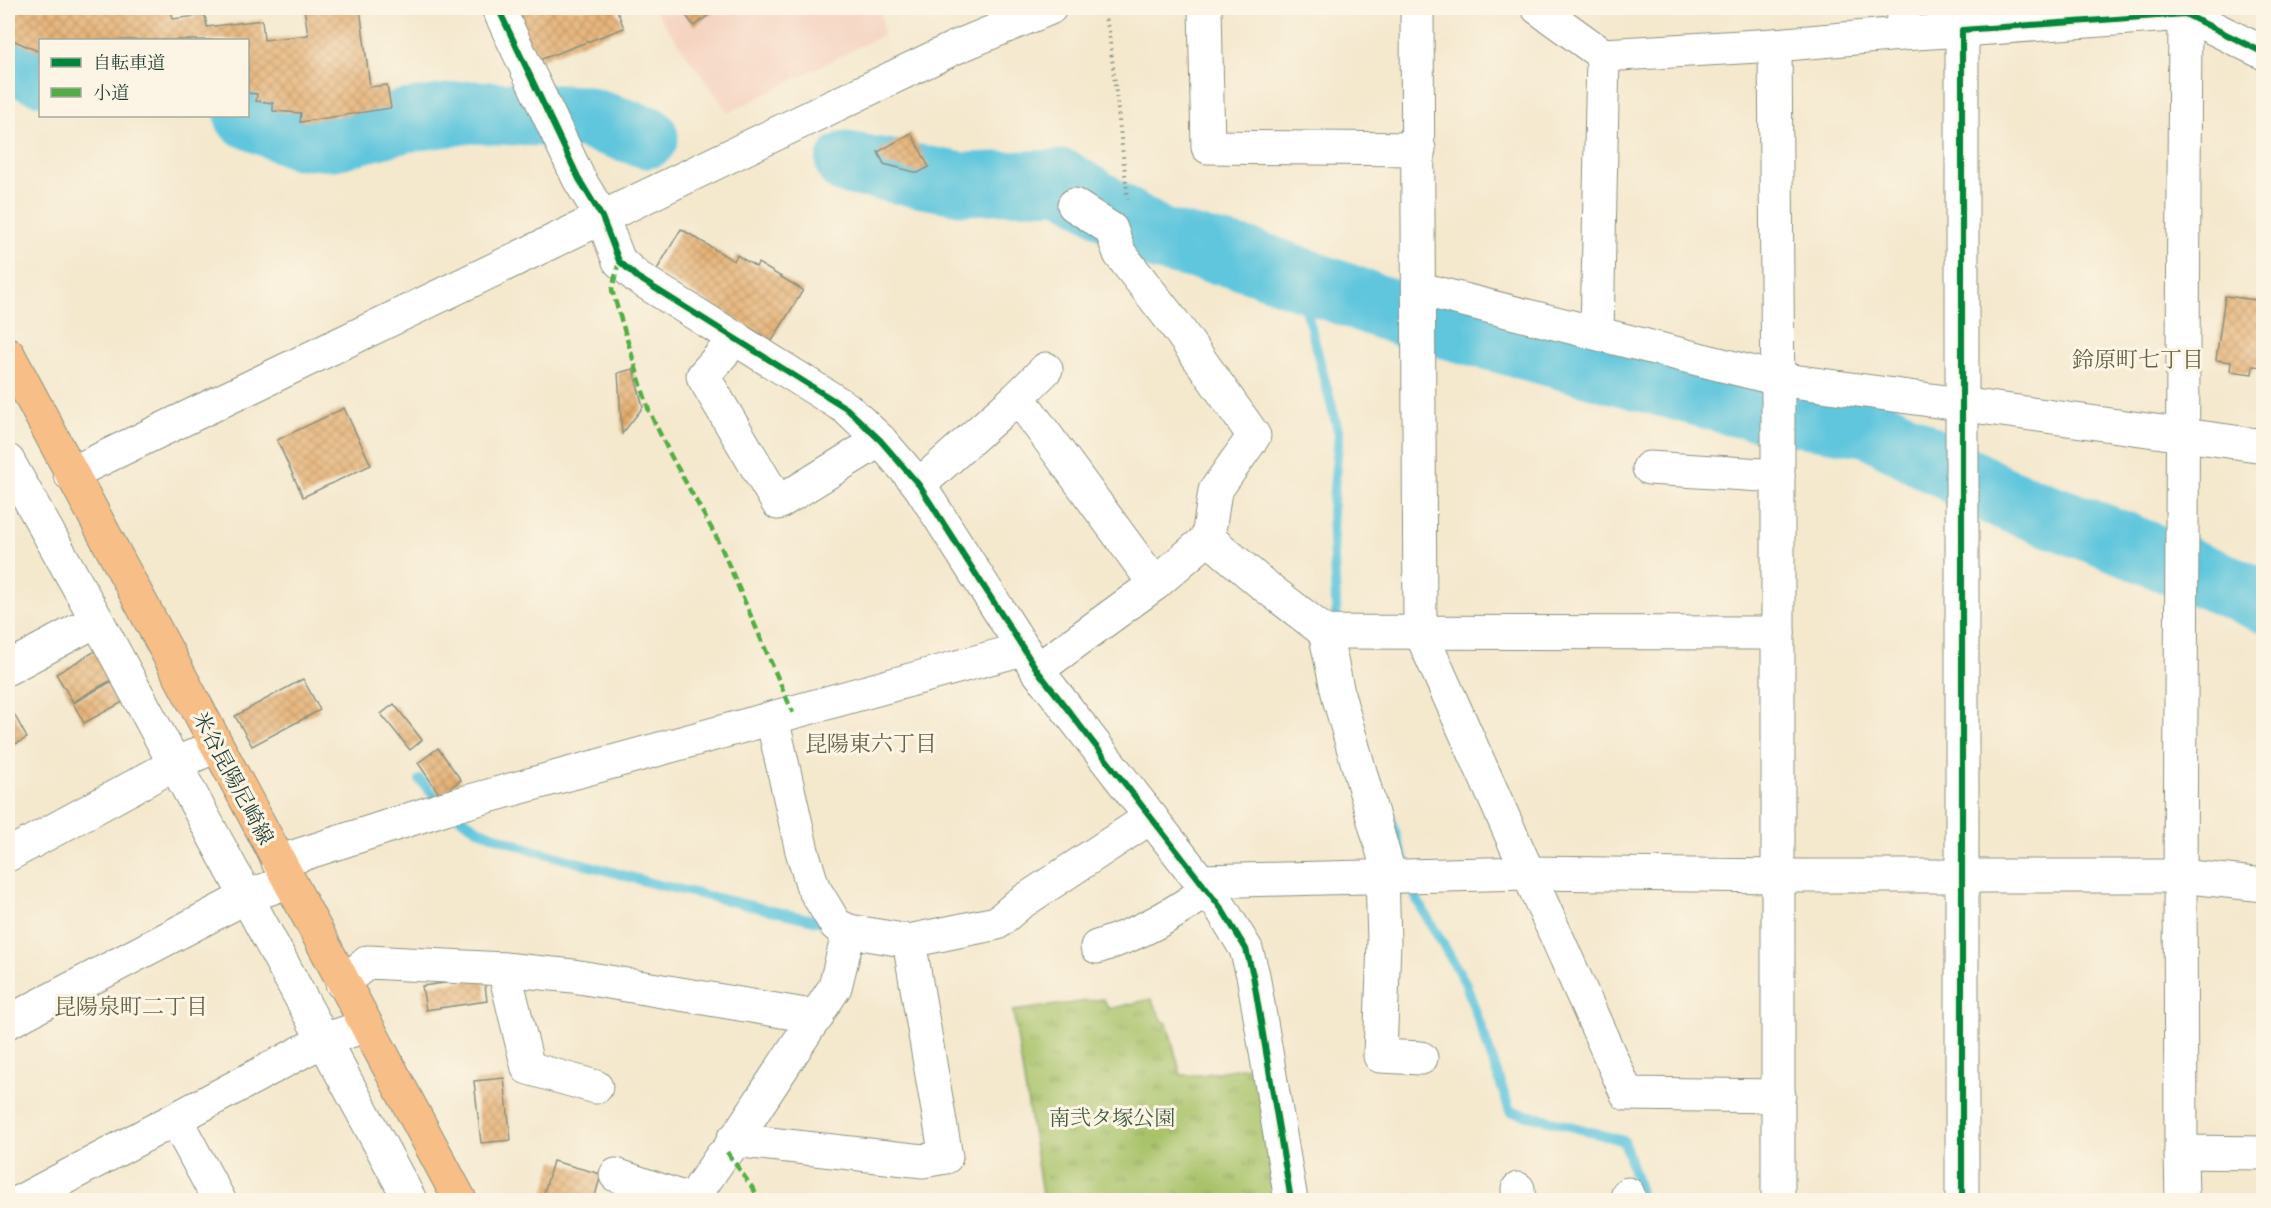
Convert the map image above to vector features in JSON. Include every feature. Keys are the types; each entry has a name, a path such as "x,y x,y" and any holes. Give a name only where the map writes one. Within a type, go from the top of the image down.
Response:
{"main road":[{"name":"米谷昆陽尼崎線","path":"8,354 70,474 460,1200"}],"street":[{"path":"498,8 579,179 602,218 620,261 637,277 846,408 880,440 920,485 1030,659 1205,885 1237,932 1246,949 1251,967 1291,1200"},
{"path":"70,474 954,48 1050,8"},
{"path":"1205,8 1208,147 1419,149"},
{"path":"1417,8 1420,631 1627,1094 1779,1096"},
{"path":"1538,8 1603,55 1775,45 1903,21 1962,30 2185,14 2264,53"},
{"path":"2182,1200 2180,876 2185,14"},
{"path":"1962,30 1962,1200"},
{"path":"1775,45 1778,401 1778,1200"},
{"path":"1597,333 1603,55"},
{"path":"8,1022 248,896 283,872 445,808 772,718 1030,659 1155,584 1208,538 1215,491 1254,436 1174,323 1120,254 1111,230 1074,205"},
{"path":"1420,309 1597,333 1778,401 1963,406 2264,446"},
{"path":"735,338 703,376 778,503 880,440"},
{"path":"920,485 1018,398 1046,369"},
{"path":"1018,398 1155,584"},
{"path":"1649,468 1778,476"},
{"path":"10,473 97,620 248,896 410,1200"},
{"path":"1208,538 1325,632 1778,633"},
{"path":"8,668 97,620"},
{"path":"1325,632 1386,877 1380,1056 1421,1058"},
{"path":"616,1174 690,1200 836,987 842,928 813,886 802,851 772,718"},
{"path":"8,855 175,764 216,746"},
{"path":"842,928 909,941 997,923 1019,904 1151,817"},
{"path":"1097,947 1130,936 1169,916 1205,885 1527,873 1779,876 2180,876 2264,885"},
{"path":"733,1140 923,1161 946,1157 909,941"},
{"path":"342,983 368,962 504,969 573,976 817,1017"},
{"path":"504,969 528,1068 596,1087"},
{"path":"23,1200 324,1040 365,1026"},
{"path":"176,1120 219,1200"},
{"path":"2181,1152 2264,1153"},
{"path":"8,1182 17,1200"}],"path":[{"path":"1102,8 1109,31 1130,208"}],"shaded area":[{"path":"653,8 881,8 883,35 728,113"}],"green space":[{"name":"南弐タ塚公園","path":"1103,999 1109,1009 1151,999 1163,1021 1167,1023 1181,1075 1200,1075 1263,1064 1285,1200 1043,1200 1013,1011"}],"building":[{"path":"8,8 132,8 132,14 171,9 173,19 205,15 207,27 262,20 264,40 308,35 304,8 360,8 370,87 387,85 391,108 300,122 301,113 273,111 273,103 256,101 257,94 249,93 249,39 39,39 39,52 8,38"},
{"path":"514,8 616,8 624,28 534,62"},
{"path":"680,8 718,8 694,26"},
{"path":"911,133 929,167 918,173 884,164 878,152"},
{"path":"681,229 734,261 737,255 756,267 758,263 803,290 772,341 656,271"},
{"path":"2225,296 2264,301 2264,367 2253,366 2252,374 2230,371 2231,362 2216,360"},
{"path":"633,369 643,407 622,434 618,373"},
{"path":"344,408 371,465 303,497 277,440"},
{"path":"97,650 113,679 73,702 56,674"},
{"path":"303,679 320,710 252,746 235,716"},
{"path":"114,680 125,701 84,723 73,703"},
{"path":"394,704 422,740 410,750 381,714"},
{"path":"14,714 27,738 8,748 8,717"},
{"path":"438,748 461,780 440,795 418,763"},
{"path":"484,978 487,1001 426,1010 422,986"},
{"path":"504,1078 511,1140 481,1143 474,1081"},
{"path":"553,1161 601,1174 594,1200 542,1200"}],"waterway":[{"path":"8,60 39,74"},
{"path":"248,117 298,138 334,139 404,121 471,112 583,117 647,137"},
{"path":"847,163 962,184 1063,181 1160,240 1249,260 1405,316 1739,406 1870,426 2000,497 2118,541 2264,601"},
{"path":"1298,279 1339,434 1332,512 1337,630"},
{"path":"420,780 445,808 479,830 526,848 655,884 826,923"},
{"path":"1387,808 1417,900 1466,984 1510,1111 1624,1141 1640,1193"}],"marked path":[{"path":"619,261 612,290 649,411 671,456 718,540 793,713"},
{"path":"727,1152 761,1200"}],"cycle path":[{"path":"498,8 579,179 602,217 619,261 637,277 846,408 880,440 919,485 1037,670 1221,908 1246,949 1253,975 1291,1200"},
{"path":"1962,1200 1962,30 2185,14 2264,53"}],"district":[{"name":"鈴原町七丁目","path":"2138,359"},
{"name":"昆陽東六丁目","path":"871,743"},
{"name":"昆陽泉町二丁目","path":"131,1006"}]}
